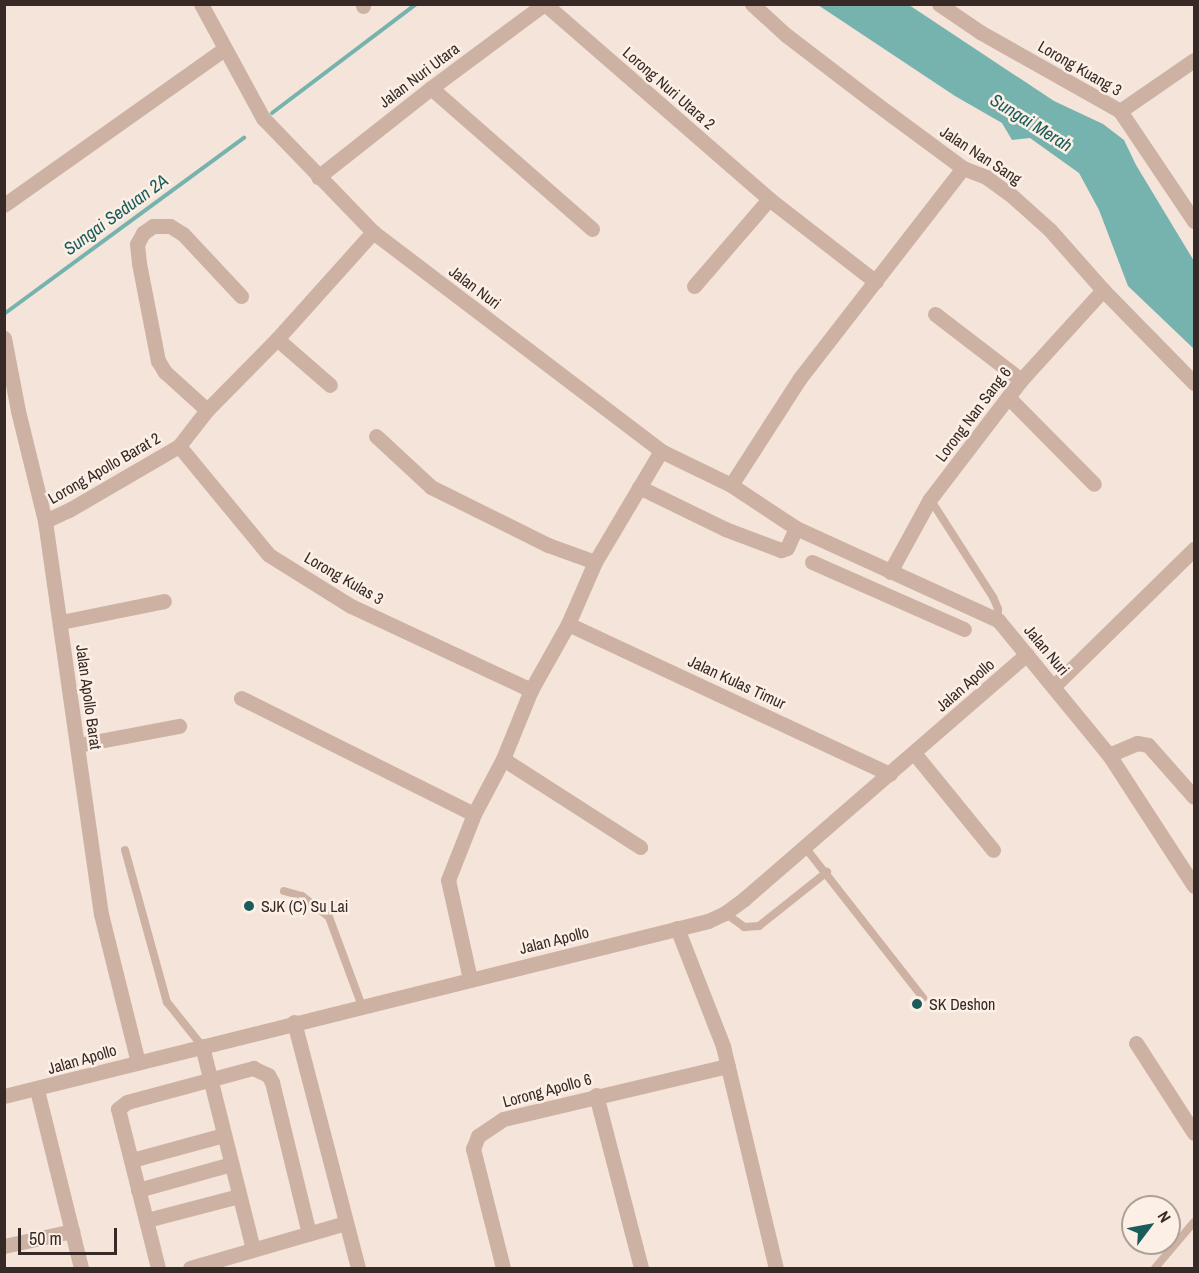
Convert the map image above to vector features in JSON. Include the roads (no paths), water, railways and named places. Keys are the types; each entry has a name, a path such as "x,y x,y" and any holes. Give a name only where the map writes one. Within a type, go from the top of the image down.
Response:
{"street":[{"name":"Jalan Nuri","path":"201,4 263,118 373,232 661,452 731,485 796,528 998,620 1109,755 1194,886"},
{"name":"Jalan Nuri Utara","path":"318,177 431,88 545,4"},
{"name":"Lorong Nuri Utara 2","path":"545,4 768,200 876,282"},
{"name":"Jalan Nan Sang","path":"752,4 786,35 963,168 986,177 1011,195 1050,230 1103,290 1194,383"},
{"name":"Lorong Kuang 3","path":"939,4 980,32 1120,111 1194,221"},
{"path":"4,205 224,49"},
{"path":"1120,111 1194,60"},
{"path":"431,88 592,229"},
{"path":"731,485 800,378 963,168"},
{"path":"694,286 768,200"},
{"path":"207,410 165,372 158,362 139,263 137,244 143,233 153,226 170,226 183,234 241,296"},
{"name":"Lorong Apollo Barat 2","path":"45,521 69,510 179,446 207,410 277,339 373,232"},
{"name":"Lorong Nan Sang 6","path":"890,572 930,499 1021,380 1103,290"},
{"path":"935,314 1021,380"},
{"name":"Jalan Apollo Barat","path":"4,338 11,411 45,521 101,914 138,1062"},
{"path":"277,339 330,385"},
{"path":"1008,397 1094,484"},
{"path":"376,436 431,487 548,545 595,562"},
{"name":"Lorong Kulas 3","path":"179,446 269,555 351,606 531,690"},
{"path":"470,980 448,880 474,814 503,759 531,690 568,624 595,562 661,452"},
{"path":"639,487 725,529 781,550 787,548 796,528"},
{"path":"1054,686 1194,549"},
{"path":"835,573 846,552"},
{"path":"812,562 964,629"},
{"path":"938,616 947,596"},
{"path":"60,622 164,601"},
{"name":"Jalan Kulas Timur","path":"568,624 890,774"},
{"name":"Jalan Apollo","path":"4,1096 37,1090 294,1022 708,921 725,913 890,774 1027,654"},
{"path":"241,698 474,814"},
{"path":"78,745 179,726"},
{"path":"1109,755 1137,743 1148,744 1194,797"},
{"path":"914,753 993,850"},
{"path":"503,759 640,847"},
{"path":"677,928 728,1066 776,1269"},
{"path":"294,1022 358,1269"},
{"path":"1136,1043 1194,1133"},
{"path":"202,1046 252,1249"},
{"name":"Lorong Apollo 6","path":"503,1269 473,1149 478,1136 503,1119 596,1095 728,1066"},
{"path":"158,1269 132,1160 118,1113 120,1106 253,1068 268,1075 309,1234"},
{"path":"37,1090 81,1269"},
{"path":"596,1095 641,1269"},
{"path":"132,1160 224,1135"},
{"path":"138,1190 231,1164"},
{"path":"147,1220 239,1196"},
{"path":"190,1269 346,1223"},
{"path":"4,1246 72,1231"}],"lane":[{"path":"930,499 993,597 998,609 998,620"},
{"path":"804,846 923,998"},
{"path":"125,850 167,1002 202,1046"},
{"path":"725,913 744,927 759,926 826,872"},
{"path":"284,891 302,896 329,917 362,1006"},
{"path":"1155,1269 1194,1222"}],"water":[{"name":"Sungai Merah","path":"818,5 909,5 1054,101 1103,124 1124,140 1136,165 1194,261 1194,349 1128,286 1099,210 1079,173 1030,138 1012,140 1002,123 955,96"}],"waterway":[{"path":"272,113 416,4"},
{"name":"Sungai Seduan 2A","path":"4,314 244,138"}],"place":[{"name":"SJK (C) Su Lai","path":"249,906"},
{"name":"SK Deshon","path":"917,1004"}]}
